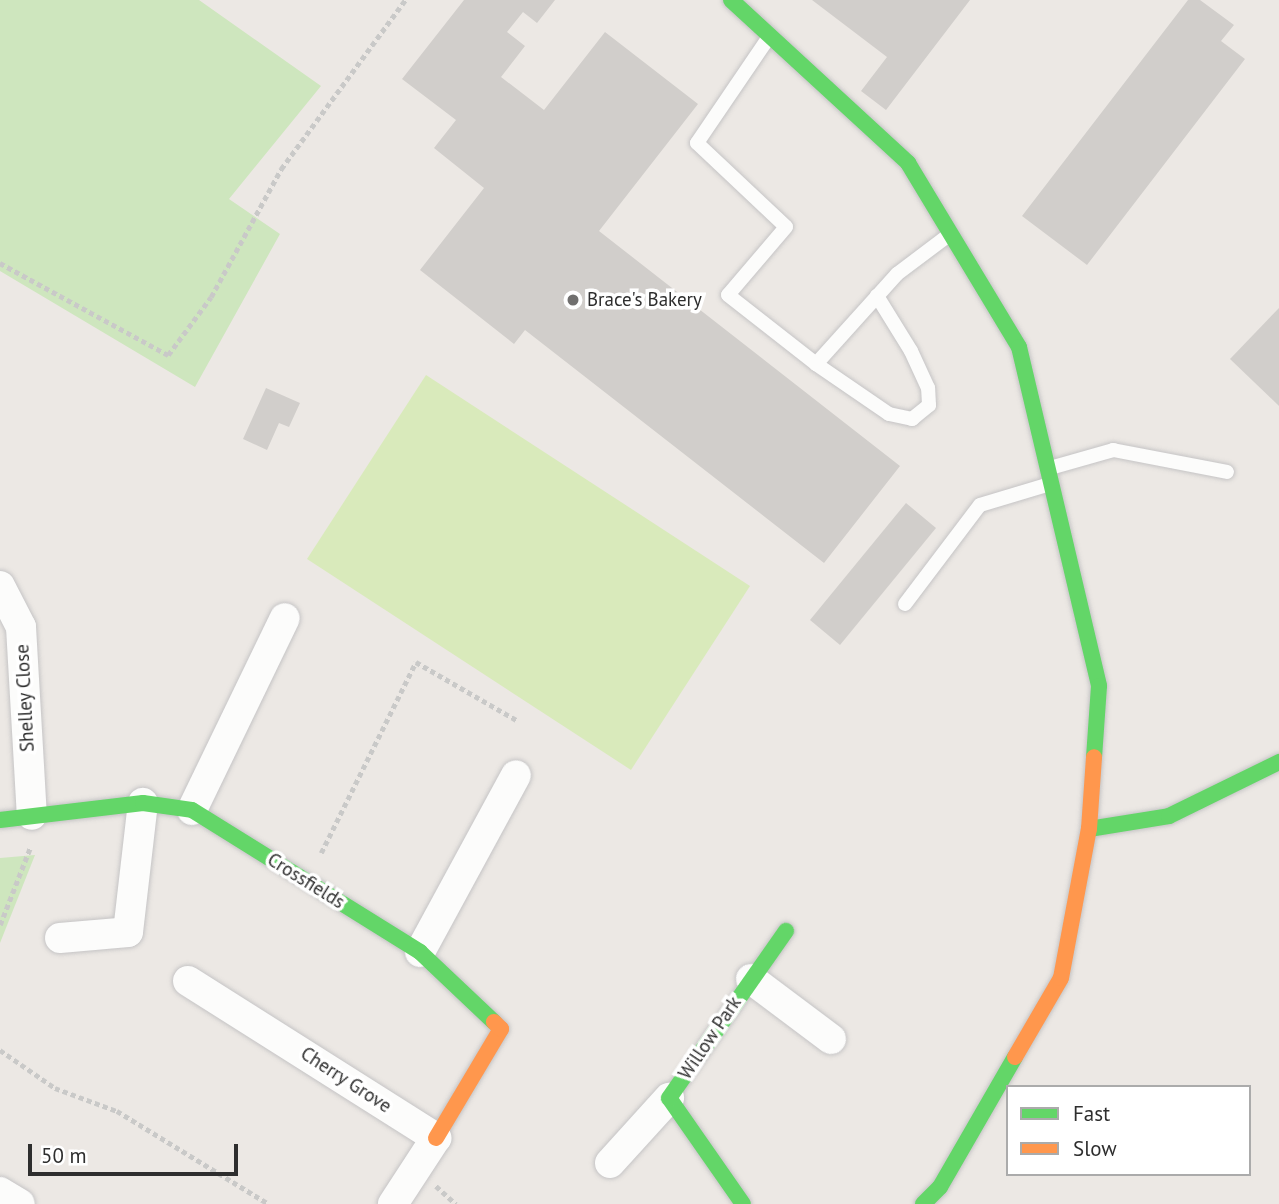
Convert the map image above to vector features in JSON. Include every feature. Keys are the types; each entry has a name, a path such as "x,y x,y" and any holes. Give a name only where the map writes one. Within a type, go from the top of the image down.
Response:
{"street":[{"path":"731,0 772,34 908,163 1019,347 1098,686 1089,829 1061,978 938,1198"},
{"name":"Shelley Close","path":"0,586 21,626 37,815"},
{"path":"192,810 285,618"},
{"path":"1089,829 1169,816 1279,762"},
{"path":"420,952 516,775"},
{"path":"60,937 128,932 143,803"},
{"name":"Crossfields","path":"0,820 143,803 192,810 420,952 501,1029 436,1138"},
{"name":"Willow Park","path":"610,1163 669,1098 786,931"},
{"name":"Willow Park","path":"751,979 831,1039"},
{"name":"Cherry Grove","path":"188,981 436,1138"},
{"name":"Willow Park","path":"669,1098 743,1204"},
{"path":"393,1204 436,1138"},
{"path":"0,1192 20,1204"}],"lane":[{"path":"772,34 697,143 786,227 728,295 816,364 889,414 912,419 929,405 928,388 917,363 877,296"},
{"path":"816,364 897,274 950,234"},
{"path":"905,604 980,505 1050,475 1113,450 1227,472"}],"path":[{"path":"0,263 168,355 211,297 281,169 405,0"},
{"path":"307,881 416,662 518,721"},
{"path":"0,925 37,815"},
{"path":"0,1050 55,1088 117,1111 269,1204"}],"green space":[{"path":"0,0 199,0 321,86 229,199 280,234 195,387 0,271"},
{"path":"426,375 750,586 631,770 307,559"},
{"path":"35,855 0,943 0,858"}],"building":[{"name":"Brace's Bakery","path":"464,0 555,0 537,23 523,12 507,32 525,46 501,77 544,110 605,32 698,104 599,231 900,466 824,563 525,330 514,344 420,270 484,188 434,148 456,120 402,79"},
{"path":"812,0 970,0 886,110 861,91 887,57"},
{"path":"1188,0 1200,0 1234,25 1221,41 1245,59 1087,265 1022,216"},
{"path":"1279,308 1279,406 1230,359"},
{"path":"266,388 300,403 289,427 279,423 267,450 243,439"},
{"path":"906,503 936,528 840,645 810,620"}],"traffic: fast":[{"path":"731,0 908,163 1019,347 1099,686 1094,757"},
{"path":"1089,829 1169,816 1279,762"},
{"path":"0,820 143,803 192,810 420,952 494,1022"},
{"path":"743,1204 669,1098 786,931"},
{"path":"923,1204 940,1187 1015,1057"}],"traffic: slow":[{"path":"1015,1057 1061,978 1089,829 1094,757"},
{"path":"436,1138 501,1029 494,1022"}],"place":[{"name":"Brace's Bakery","path":"573,300"}]}
